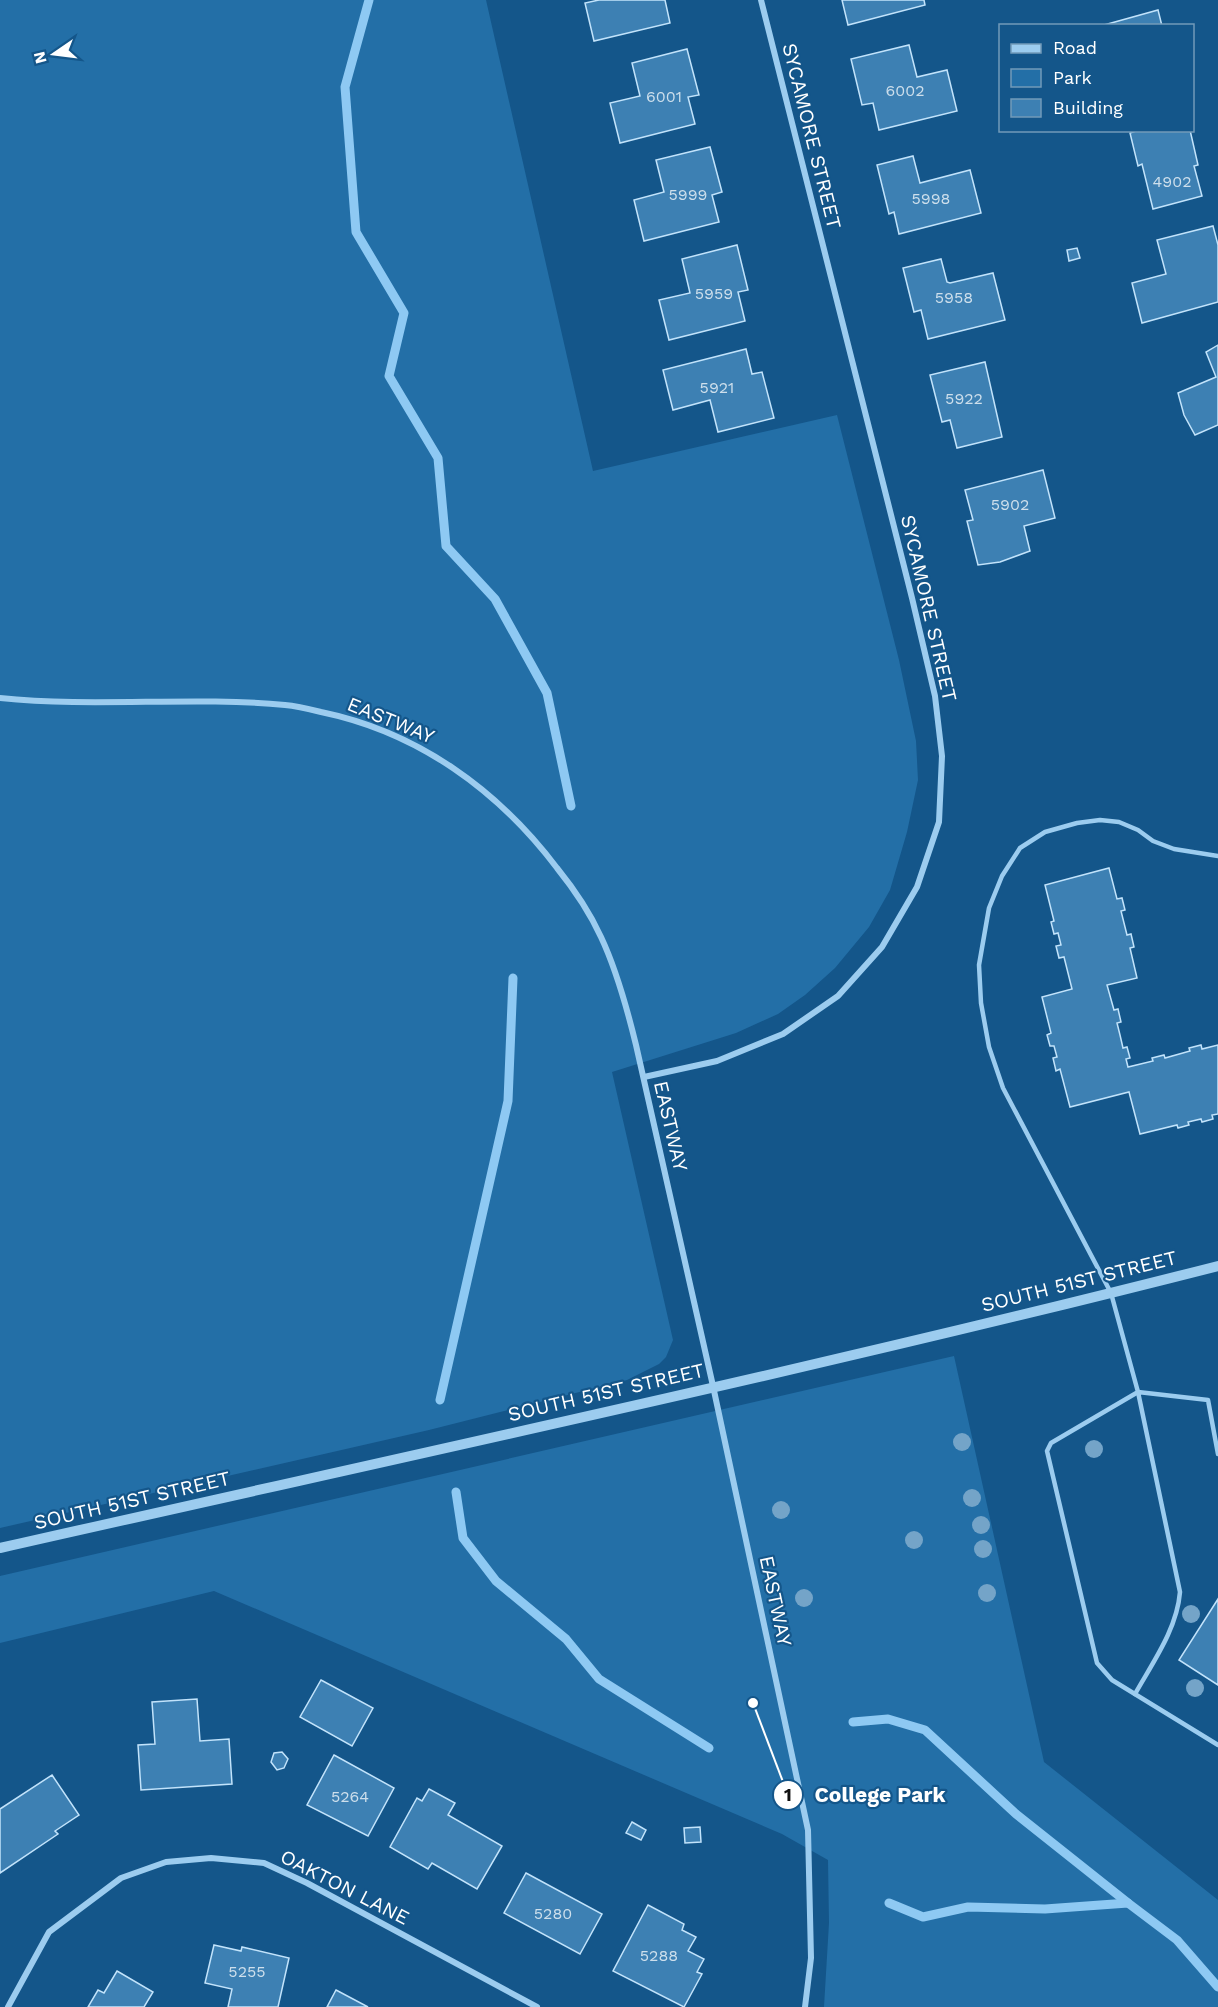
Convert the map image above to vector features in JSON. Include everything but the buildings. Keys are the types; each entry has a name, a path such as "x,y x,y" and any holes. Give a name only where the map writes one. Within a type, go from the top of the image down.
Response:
{"street":[{"name":"SYCAMORE STREET","path":"644,1077 717,1060 772,1039 783,1034 838,996 882,946 917,887 939,822 942,756 935,696 761,0"},
{"name":"EASTWAY","path":"0,698 27,701 141,703 213,700 288,705 338,715 384,731 435,755 488,793 535,838 572,888 601,936 621,988 644,1077 808,1830 811,1958 805,2007"},
{"name":"SOUTH 51ST STREET","path":"0,1548 713,1386 1218,1266"},
{"name":"OAKTON LANE","path":"8,2007 49,1932 121,1878 166,1862 212,1858 264,1863 275,1868 537,2007"}],"lane":[{"path":"1135,1694 1168,1636 1179,1604 1180,1592 1138,1392 1111,1293 1003,1088 989,1047 981,1003 979,965 990,908 1002,876 1020,848 1045,832 1077,823 1100,820 1119,822 1138,830 1153,841 1174,849 1218,856"},
{"path":"1218,1455 1208,1400 1138,1392 1051,1443 1047,1451 1097,1663 1112,1680 1218,1744"}],"green space":[{"path":"0,0 486,0 593,471 837,415 899,660 916,741 918,780 907,832 890,890 869,927 835,968 805,995 778,1014 736,1033 612,1072 673,1340 666,1357 659,1364 627,1380 429,1430 0,1528"},
{"path":"954,1356 1044,1762 1218,1900 1218,2007 824,2007 829,1923 828,1860 782,1834 214,1591 0,1643 0,1576"}],"waterway":[{"path":"369,0 345,87 356,232 404,313 389,376 438,458 446,546 495,599 547,693 571,806"},
{"path":"440,1400 508,1101 513,978"},
{"path":"456,1492 463,1538 496,1581 566,1639 599,1679 709,1748"},
{"path":"853,1722 888,1719 925,1730 1016,1814 1128,1903"},
{"path":"889,1903 923,1917 968,1907 1045,1909 1128,1903 1177,1940 1218,1987"}],"place":[{"name":"College Park","path":"753,1703"}]}
